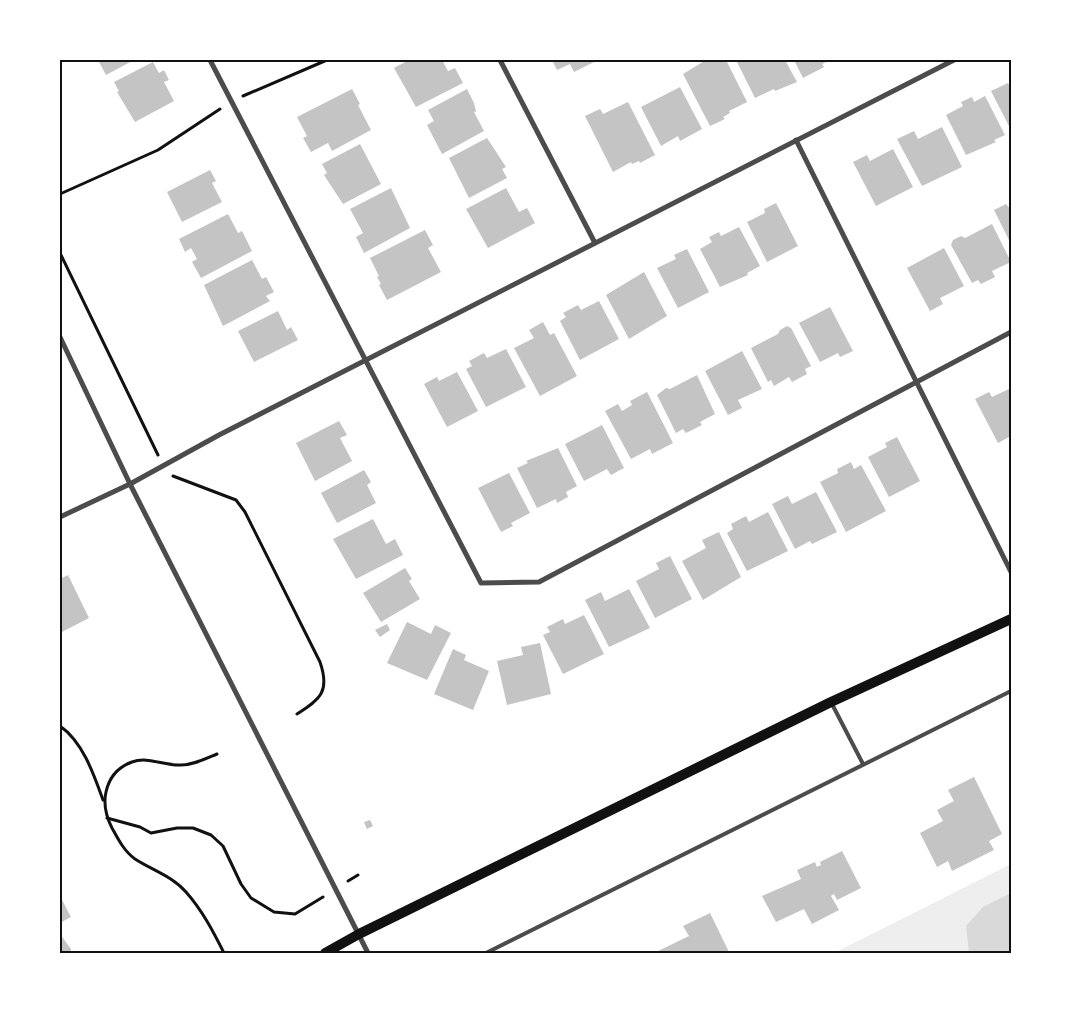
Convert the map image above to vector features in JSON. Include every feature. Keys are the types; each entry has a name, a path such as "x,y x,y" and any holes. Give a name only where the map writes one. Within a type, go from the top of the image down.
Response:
{"main road":[{"path":"325,953 359,934 831,702 1011,619"}],"street":[{"path":"210,60 481,583 539,582 1011,332"},
{"path":"500,60 595,243"},
{"path":"60,517 130,484 366,360 954,60"},
{"path":"796,140 1011,572"},
{"path":"60,337 130,484 368,953"}],"lane":[{"path":"486,953 1011,691"},
{"path":"831,702 863,764"}],"path":[{"path":"60,194 158,150 232,101 327,60"},
{"path":"60,253 163,466 173,477 236,500 245,512 320,662 325,677 323,693 297,714"},
{"path":"60,726 79,747 92,772 104,801 107,818 120,844 134,858 162,873 184,890 203,913 224,953"},
{"path":"104,801 108,781 120,768 133,761 150,760 163,764 181,765 199,762 217,754"},
{"path":"107,818 151,833 177,828 193,828 211,835 224,846 241,884 251,898 274,912 295,914 358,874"}],"shaded area":[{"path":"1011,864 1011,953 834,953"},
{"path":"1011,893 1011,953 969,953 966,926 983,907"}],"building":[{"path":"98,60 134,60 106,75"},
{"path":"409,60 442,60 448,71 455,68 463,83 416,107 394,68"},
{"path":"552,60 598,60 574,72 570,64 557,70"},
{"path":"706,60 726,60 747,102 729,111 730,113 723,117 725,119 710,126 683,74"},
{"path":"736,60 785,60 797,82 775,91 774,89 755,98"},
{"path":"794,60 830,60 822,64 824,67 803,78"},
{"path":"153,62 159,73 164,70 169,80 164,82 174,101 135,122 117,92 119,91 114,82"},
{"path":"1008,83 1011,90 1011,130 991,91"},
{"path":"680,87 702,129 680,141 678,136 661,146 641,107"},
{"path":"352,89 371,130 332,151 328,143 311,152 303,138 307,136 297,117"},
{"path":"467,89 474,103 476,111 474,112 484,131 442,154 427,125 434,121 428,110"},
{"path":"985,96 1005,135 994,140 996,142 966,155 946,115 963,106 961,102 972,97 974,102"},
{"path":"628,102 655,155 640,163 639,161 632,164 631,162 613,172 585,116 600,109 603,114"},
{"path":"942,127 962,167 922,186 897,139 914,131 918,139"},
{"path":"487,138 506,167 502,169 507,178 469,198 449,158"},
{"path":"360,144 381,184 343,204 324,175 327,173 322,164"},
{"path":"893,149 913,187 876,206 853,162 867,155 870,161"},
{"path":"210,170 216,181 212,183 222,202 182,222 167,192"},
{"path":"391,188 410,228 364,253 356,237 363,233 350,209"},
{"path":"506,188 519,212 527,208 535,223 488,248 466,209"},
{"path":"776,203 798,246 767,262 747,222 765,213 764,209"},
{"path":"1006,204 1011,210 1011,244 994,210"},
{"path":"228,214 238,233 242,231 252,251 201,278 192,262 197,259 191,248 185,252 179,239"},
{"path":"992,224 1011,262 992,271 995,277 981,284 978,280 972,283 951,245 953,240 961,236 965,238"},
{"path":"739,227 760,266 747,273 748,275 720,287 700,249 712,242 709,237 719,232 721,236"},
{"path":"425,230 433,245 428,248 441,272 387,300 379,285 381,284 377,277 379,276 370,258"},
{"path":"944,248 964,286 940,298 943,304 930,311 907,268"},
{"path":"687,249 709,292 678,308 657,268 676,259 674,255"},
{"path":"252,260 262,279 266,277 274,292 266,296 270,301 223,326 204,285"},
{"path":"644,272 667,316 629,339 606,295"},
{"path":"599,301 619,339 580,360 560,321 566,317 563,313 578,305 581,310"},
{"path":"830,307 853,351 840,357 838,353 820,362 799,323"},
{"path":"278,311 287,330 291,327 298,340 254,362 238,331"},
{"path":"543,322 550,335 554,333 577,376 540,396 514,348 534,338 529,330"},
{"path":"787,326 791,328 811,366 805,369 807,374 792,382 789,377 774,386 771,380 768,382 751,348 778,334 780,330"},
{"path":"506,349 526,387 486,407 466,369 472,366 469,361 484,353 487,358"},
{"path":"742,351 762,389 738,400 742,408 728,415 705,371"},
{"path":"457,372 478,411 447,427 424,384 437,377 439,381"},
{"path":"697,375 715,414 700,422 702,425 686,433 683,429 676,433 657,395 666,388 670,389"},
{"path":"1011,388 1011,436 998,443 975,399 989,392 992,397"},
{"path":"647,392 673,443 652,454 650,449 631,459 605,411 618,404 622,411 632,405 630,401"},
{"path":"339,421 347,435 340,438 352,461 315,481 296,443"},
{"path":"602,425 624,468 611,475 607,469 584,481 565,444"},
{"path":"897,437 920,481 889,497 868,457 887,447 885,443"},
{"path":"558,448 577,486 566,492 568,497 557,503 556,499 537,508 517,468 528,463 526,461"},
{"path":"851,462 854,469 861,465 886,511 846,532 820,482 838,473 837,469"},
{"path":"364,470 371,482 367,485 376,503 337,523 321,493"},
{"path":"509,473 530,513 511,523 513,526 501,532 478,488"},
{"path":"816,492 837,532 812,544 810,541 795,549 772,504 788,496 792,504"},
{"path":"768,512 788,551 747,571 727,533 733,529 731,524 746,516 749,522"},
{"path":"373,519 386,544 395,539 403,555 356,579 333,539"},
{"path":"719,532 741,577 703,600 682,561 706,548 702,540"},
{"path":"670,556 692,599 655,618 636,581 659,569 656,563"},
{"path":"405,568 412,579 409,581 420,599 381,622 363,593"},
{"path":"68,575 89,618 60,633 60,579"},
{"path":"629,589 650,628 609,647 585,600 601,592 605,601"},
{"path":"584,615 604,654 563,674 543,635 550,632 547,627 563,619 565,624"},
{"path":"407,622 431,634 435,625 451,633 427,680 387,663"},
{"path":"387,624 390,630 380,637 375,630"},
{"path":"540,643 551,694 507,705 497,661 523,655 521,647"},
{"path":"453,649 466,655 464,660 489,671 473,710 434,694"},
{"path":"974,777 1002,834 989,841 994,850 952,871 948,861 937,867 920,833 943,821 937,810 954,801 948,790"},
{"path":"370,820 373,826 367,829 364,822"},
{"path":"842,851 861,888 837,900 834,894 831,896 839,910 812,924 804,909 776,922 762,896 801,879 797,870 815,862 817,867 821,865 820,862"},
{"path":"60,896 71,917 60,923"},
{"path":"710,913 729,952 654,953 689,936 683,926"},
{"path":"60,934 71,949 70,953 60,953"}]}
